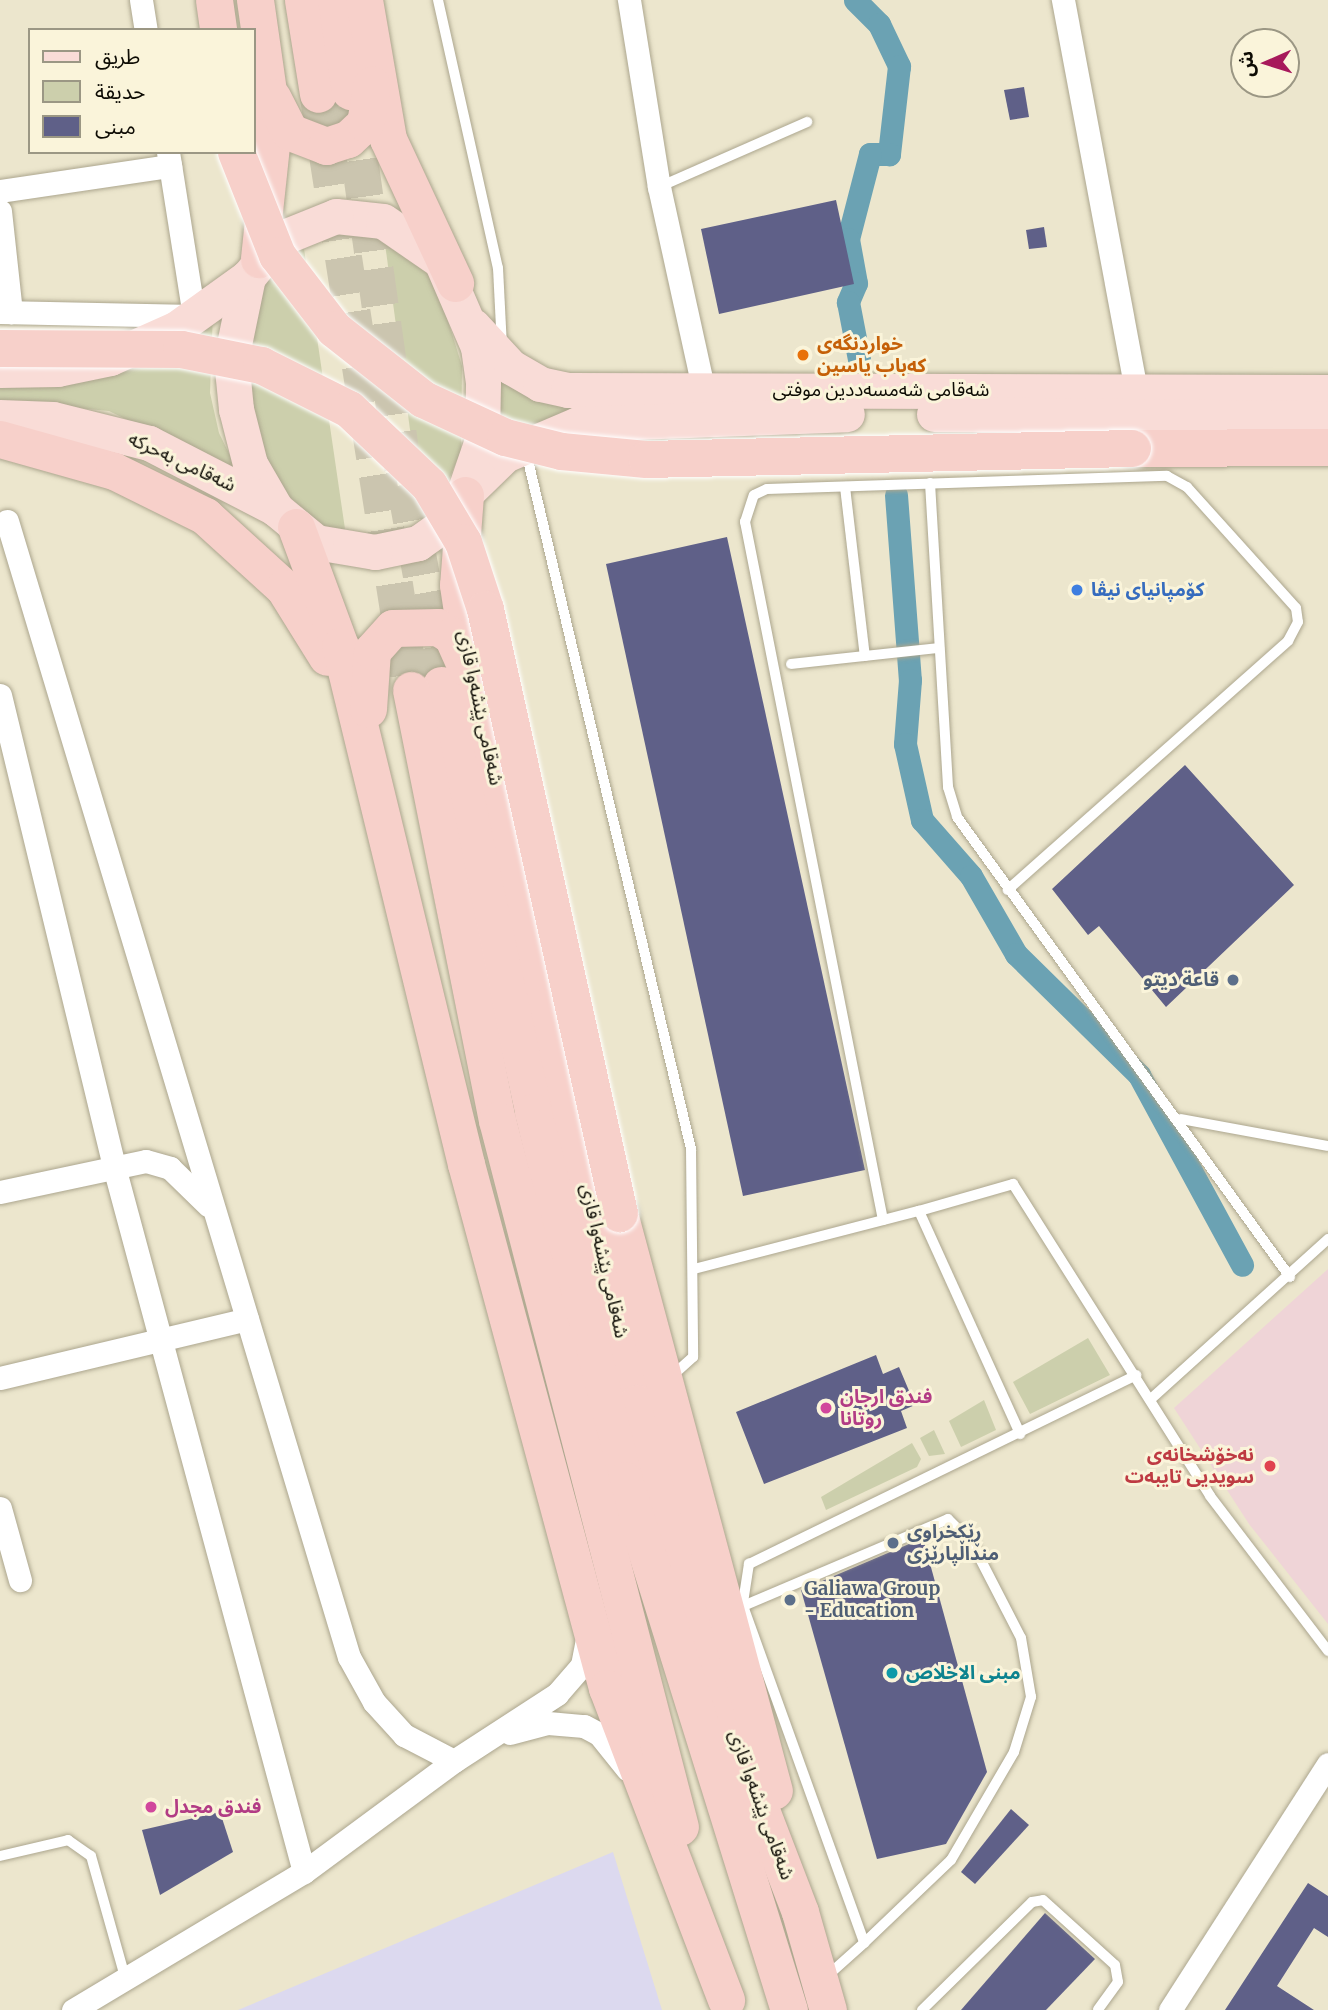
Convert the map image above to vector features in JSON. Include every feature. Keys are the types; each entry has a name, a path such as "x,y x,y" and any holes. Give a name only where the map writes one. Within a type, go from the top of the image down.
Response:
{"highway":[{"path":"214,0 218,28"},
{"name":"شەقامی پێشەوا قازی","path":"253,268 273,148 269,86 255,0"},
{"path":"303,0 334,93 336,0"},
{"name":"شەقامی پێشەوا قازی","path":"364,0 393,152 460,298"},
{"path":"269,86 280,120 296,137 318,145 341,142 360,129 372,108 372,53"},
{"path":"237,154 277,255 334,329 423,399 505,437 561,451 646,459 1132,448 1328,447"},
{"path":"0,348 181,349 261,365 349,409 429,485 463,542 488,620 619,1213 664,1380 738,1620 800,1912"},
{"path":"0,439 114,471 177,498 258,560 299,610 329,661 388,833"},
{"name":"شەقامی پێشەوا قازی","path":"465,495 458,584 442,686 497,1120 728,2005"},
{"name":"شەقامی پێشەوا قازی","path":"286,518 340,646 374,775 466,1164 588,1616 647,1798 728,2005"},
{"path":"374,775 368,666 381,638 408,623 438,626 452,636 442,686"},
{"name":"شەقامی پێشەوا قازی","path":"442,686 637,1403 744,1766 800,1912 824,1996"},
{"name":"شەقامی پێشەوا قازی","path":"442,686 533,1112 624,1480 789,2010"}],"main road":[{"name":"شەقامی پێشەوا قازی","path":"366,217 423,243 460,298 478,347 485,407 465,495 456,516 432,537 396,548 337,550 286,518 250,464 234,390 233,345 253,268 300,226 366,217"},
{"path":"0,370 58,369 110,358 194,316 253,268"},
{"name":"شەقامی شەمسەددین موفتی","path":"460,298 498,356 540,384 568,390 1136,389 1328,392"},
{"name":"شەقامی شەمسەددین موفتی","path":"465,495 524,445 553,430 604,420 884,413 1328,418"},
{"name":"شەقامی بەحرکە","path":"0,417 77,424 149,443 286,518"}],"street":[{"path":"141,0 146,28"},
{"path":"629,0 659,187 704,391"},
{"path":"1063,0 1136,389"},
{"path":"0,191 169,159 194,316 5,312 0,211"},
{"path":"7,521 348,1657 374,1702 404,1735 454,1760"},
{"path":"0,695 113,1163 304,1872"},
{"path":"0,1192 113,1163 146,1161 170,1168 216,1216"},
{"path":"0,1378 247,1319"},
{"path":"0,1508 20,1580"},
{"path":"73,2010 304,1872 454,1760 575,1678 587,1650 588,1616"},
{"path":"454,1760 520,1729 568,1723 599,1734 647,1798"},
{"path":"1170,2010 1328,1764"}],"lane":[{"path":"438,0 498,268 506,340 498,356"},
{"path":"659,187 807,122"},
{"path":"524,445 691,1149 694,1269 691,1363 664,1380"},
{"path":"883,1220 744,515 754,495 767,489 1174,478 1298,615 1288,641 1008,890"},
{"path":"930,483 951,802 1008,890 1181,1119 1290,1277"},
{"path":"845,487 865,656"},
{"path":"791,664 939,648"},
{"path":"1181,1119 1328,1146"},
{"path":"694,1269 1013,1184 1264,1574 1328,1651"},
{"path":"919,1211 1020,1434"},
{"path":"1152,1398 1290,1277 1328,1239"},
{"path":"864,1943 738,1620 749,1564 1020,1434 1136,1375"},
{"path":"738,1620 948,1519 972,1543 1021,1638 1031,1697 1014,1752 951,1860 864,1943 824,1996"},
{"path":"0,1856 68,1840 91,1856 125,1977"},
{"path":"922,2010 1032,1902 1043,1900 1115,1965 1118,1982 1098,2010"}],"shaded area":[{"name":"نەخۆشخانەی سویدیی تایبەت","path":"1328,1269 1328,1624 1249,1524 1174,1408"},
{"path":"613,1852 662,2010 238,2010"}],"green space":[{"path":"302,235 346,536 317,527 272,477 247,385 250,312 283,246"},
{"path":"384,236 413,249 435,279 462,366 461,451 440,500 422,519"},
{"path":"213,312 210,393 219,433 239,474 109,411 0,401 0,383"},
{"path":"497,373 589,405 524,430 496,453"},
{"path":"1088,1338 1110,1375 1030,1414 1013,1382"},
{"path":"984,1400 996,1430 961,1447 949,1421"},
{"path":"934,1430 945,1454 929,1456 920,1438"},
{"path":"912,1443 921,1459 917,1467 826,1510 821,1497"}],"building":[{"path":"1024,87 1029,117 1010,120 1004,90"},
{"path":"836,200 854,284 719,314 701,229"},
{"path":"1044,227 1047,247 1029,249 1026,230"},
{"path":"727,537 865,1170 743,1196 606,564"},
{"path":"1185,765 1294,885 1166,1007 1099,926 1088,935 1052,889"},
{"path":"876,1355 883,1374 899,1367 915,1405 901,1411 907,1428 764,1484 736,1412"},
{"name":"مبنى الاخلاص","path":"923,1538 987,1772 946,1844 877,1859 801,1590"},
{"path":"1011,1809 1029,1825 975,1884 961,1872"},
{"path":"220,1812 233,1852 160,1895 142,1830"},
{"path":"1308,1883 1328,1896 1328,1937 1314,1928 1277,1986 1314,2010 1225,2010"},
{"path":"1045,1913 1095,1959 1046,2010 961,2010"}],"waterway":[{"path":"855,0 879,24 899,66 889,154 870,154 848,239 856,283 848,302 859,359"},
{"path":"896,495 910,680 905,744 922,820 971,876 1016,954 1139,1075 1242,1265"}],"tunnel":[{"path":"318,94 411,690"},
{"path":"352,105 405,484 441,685"}],"place":[{"name":"خواردنگەی کەباب یاسین","path":"803,355"},
{"name":"کۆمپانیای نیڤا","path":"1077,590"},
{"name":"قاعة ديتو","path":"1233,980"},
{"name":"فندق ارجان روتانا","path":"826,1408"},
{"name":"نەخۆشخانەی سویدیی تایبەت","path":"1270,1466"},
{"name":"ڕێکخراوی منداڵپارێزی","path":"893,1543"},
{"name":"Galiawa Group - Education","path":"790,1600"},
{"name":"مبنى الاخلاص","path":"892,1673"},
{"name":"فندق مجدل","path":"151,1807"}]}
